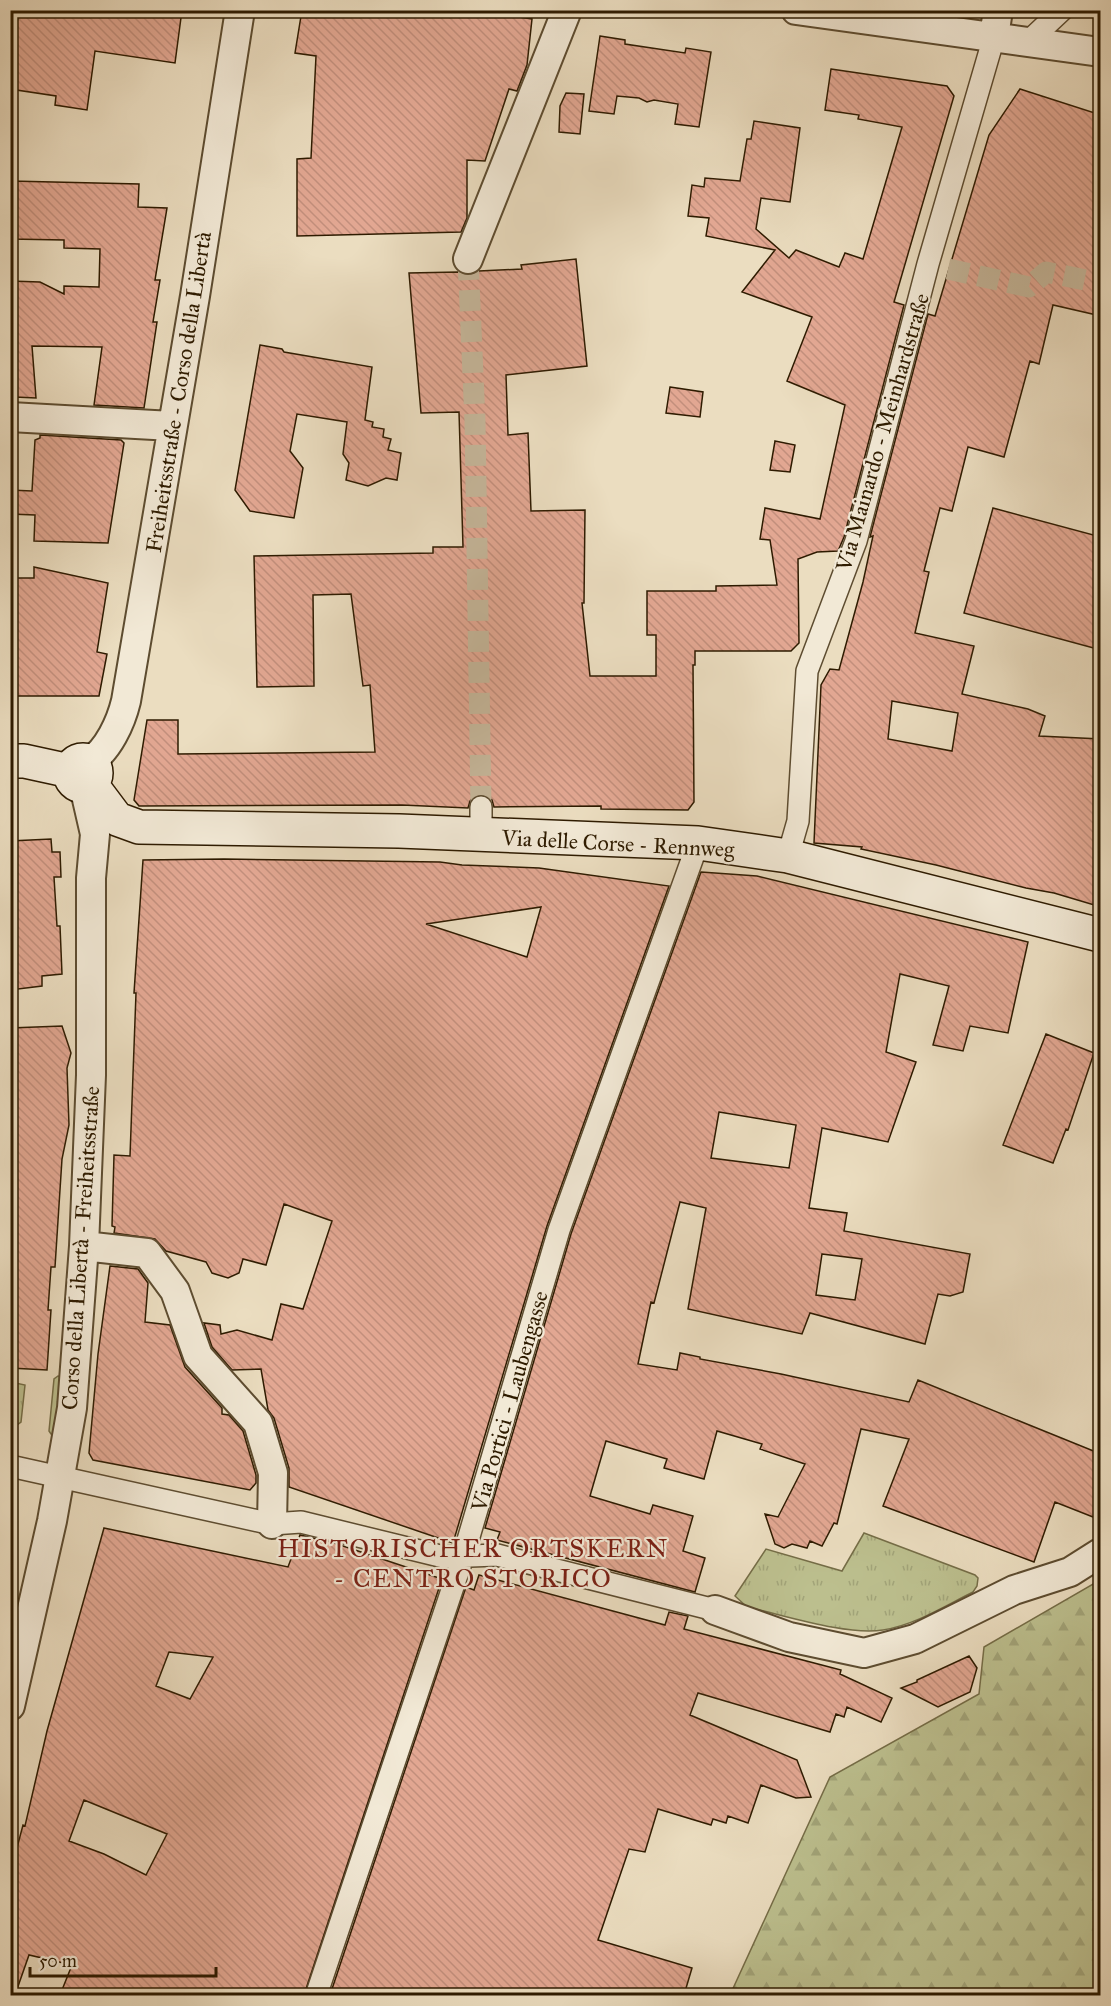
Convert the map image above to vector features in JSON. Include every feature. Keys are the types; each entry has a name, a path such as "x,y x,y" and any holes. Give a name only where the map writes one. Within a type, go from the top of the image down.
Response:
{"main road":[{"path":"10,760 24,761 83,776"},
{"name":"Via delle Corse - Rennweg","path":"83,776 117,819 139,827 348,830 481,821 698,843 788,856 1101,935"}],"street":[{"name":"Freiheitsstraße - Corso della Libertà","path":"83,776 112,736 126,700 195,296 240,10"},
{"path":"468,259 567,10"},
{"path":"796,10 996,24 1028,42 1101,52"},
{"path":"1028,42 1062,10"},
{"name":"Via Mainardo - Meinhardstraße","path":"788,856 798,821 807,671 856,541 938,267 996,24"},
{"path":"10,417 172,426"},
{"name":"Corso della Libertà - Freiheitsstraße","path":"10,1706 52,1521 72,1408 84,1246 91,1075 91,878 95,834 83,776"},
{"name":"Via Portici - Laubengasse","path":"316,1995 463,1557 559,1230 698,843"},
{"path":"84,1246 147,1253 175,1291 198,1356 258,1423 273,1473 272,1524"},
{"path":"10,1467 272,1524 301,1522 444,1557 497,1555 715,1610 789,1637 864,1653 915,1639 1014,1590 1070,1572 1101,1553"}],"green space":[{"path":"58,1376 62,1377 55,1434 51,1434 49,1431 54,1379"},
{"path":"11,1382 25,1385 21,1422 17,1425 11,1424"},
{"path":"864,1533 975,1575 978,1578 977,1586 973,1592 918,1619 895,1628 868,1631 834,1627 747,1607 735,1596 766,1549 842,1571"},
{"path":"1100,1580 1100,1995 730,1995 830,1777 979,1694 984,1647"}],"building":[{"path":"19,10 182,10 175,63 95,51 87,110 55,105 56,96 10,89 10,69"},
{"path":"302,10 476,10 532,19 527,65 517,91 509,89 485,161 467,160 467,218 461,232 297,236 297,159 311,158 316,56 295,53"},
{"path":"600,36 625,40 625,44 685,53 686,48 711,52 699,127 675,124 678,104 654,100 647,102 639,98 617,96 614,114 589,111"},
{"path":"831,69 947,86 954,96 894,302 904,305 844,537 838,551 817,552 798,559 799,643 791,651 695,651 695,665 693,665 694,802 688,810 601,809 601,806 494,807 492,800 482,794 474,796 468,808 402,805 139,806 134,800 147,720 178,720 178,754 375,752 370,685 363,686 351,594 313,595 314,686 257,687 254,556 433,553 433,547 463,547 459,412 421,413 409,273 458,272 470,275 479,271 522,269 521,265 576,259 587,366 506,375 508,435 528,433 531,511 585,510 584,603 582,603 590,676 656,676 656,635 647,635 647,591 716,591 716,586 777,585 770,540 760,539 765,508 820,519 845,405 787,381 812,317 742,292 775,250 706,236 709,218 688,216 692,185 704,187 705,178 740,181 747,139 751,139 754,121 800,128 790,202 761,198 756,229 789,258 796,250 839,267 845,253 863,259 902,127 858,119 859,115 825,110"},
{"path":"1020,89 1101,115 1101,316 1053,305 1039,364 1030,361 1004,457 968,447 952,511 940,508 924,571 929,572 915,633 974,646 962,694 1028,709 1045,716 1039,736 1101,739 1101,907 1054,893 861,849 862,847 814,843 821,685 830,669 839,670 863,582 873,536 870,537 928,314 935,316 989,135","holes":["892,701 958,713 952,751 888,739"]},
{"path":"566,93 584,94 580,134 559,132 560,106"},
{"path":"10,181 139,184 138,207 167,208 155,280 160,280 153,322 157,322 144,408 94,405 102,347 32,346 36,398 15,397 10,345 10,281 40,282 64,294 64,286 99,287 100,249 64,248 64,240 10,239"},
{"path":"260,345 282,349 284,352 372,367 365,420 373,422 372,427 384,429 383,437 391,439 388,450 401,453 397,480 386,478 368,486 346,480 349,463 343,454 347,422 297,414 290,451 303,468 294,518 250,511 235,490"},
{"path":"670,387 703,392 700,417 666,413"},
{"path":"40,435 121,440 124,443 108,543 34,541 35,515 10,514 10,490 32,491 35,440 40,438"},
{"path":"775,441 795,445 790,472 770,470"},
{"path":"993,508 1101,537 1101,650 964,613"},
{"path":"34,567 108,583 97,652 107,654 99,696 10,696 10,578 34,578"},
{"path":"51,839 52,852 60,852 61,877 54,877 57,926 60,926 62,974 42,976 42,986 10,990 10,841"},
{"path":"143,860 440,862 539,868 669,886 547,1226 453,1543 289,1487 289,1468 274,1418 268,1410 261,1369 232,1370 212,1347 204,1323 220,1325 221,1334 237,1330 272,1340 281,1304 303,1309 332,1221 284,1204 266,1265 243,1259 239,1273 228,1278 212,1273 206,1262 166,1251 155,1239 114,1233 115,1227 112,1226 114,1155 130,1156 136,993 134,993","holes":["541,907 527,957 426,924"]},
{"path":"701,872 757,876 1028,942 1008,1033 970,1026 963,1051 933,1045 949,986 900,974 886,1052 916,1062 888,1142 822,1128 809,1208 847,1213 844,1231 970,1254 963,1292 950,1296 938,1294 925,1344 810,1313 802,1334 688,1309 706,1208 680,1202 654,1303 651,1302 638,1364 677,1370 680,1353 909,1402 918,1380 1101,1454 1101,1498 1093,1517 1055,1502 1034,1562 883,1506 909,1439 861,1429 837,1524 834,1523 822,1546 810,1541 807,1548 792,1544 784,1548 775,1544 765,1514 778,1517 805,1464 760,1449 762,1444 717,1431 704,1479 664,1468 667,1459 606,1441 590,1496 650,1514 653,1505 693,1516 683,1551 705,1558 695,1592 497,1540 500,1532 485,1528 571,1234","holes":["719,1112 796,1125 789,1168 711,1158","822,1254 862,1259 855,1300 816,1295"]},
{"path":"62,1026 71,1053 67,1068 69,1125 62,1159 55,1267 51,1267 47,1370 10,1368 10,1028"},
{"path":"1046,1034 1094,1053 1068,1130 1066,1129 1053,1163 1003,1145"},
{"path":"110,1266 138,1269 148,1283 145,1322 170,1325 185,1367 222,1408 222,1414 229,1415 243,1431 256,1475 256,1483 250,1490 93,1460 89,1453 98,1354"},
{"path":"104,1528 288,1567 300,1535 334,1543 442,1579 304,1995 60,1995 72,1965 29,1955 15,1995 10,1995 10,1874 23,1825 25,1826 47,1731","holes":["169,1652 213,1657 190,1699 156,1686","84,1800 167,1834 146,1875 104,1854 69,1841"]},
{"path":"479,1575 665,1625 669,1612 688,1616 684,1629 841,1670 840,1674 892,1698 881,1722 847,1707 844,1717 836,1714 830,1732 698,1693 690,1715 797,1760 811,1797 796,1798 761,1785 748,1823 728,1816 726,1823 713,1819 711,1825 658,1809 645,1852 629,1849 598,1940 692,1968 684,1995 330,1995 466,1587 474,1590"},
{"path":"969,1656 977,1668 970,1692 938,1707 901,1688 917,1682"}],"tunnel":[{"path":"468,259 475,421 481,807"},
{"path":"948,269 1029,287 1046,272 1100,283"}],"district":[{"name":"HISTORISCHER ORTSKERN - CENTRO STORICO","path":"473,1563"}]}
